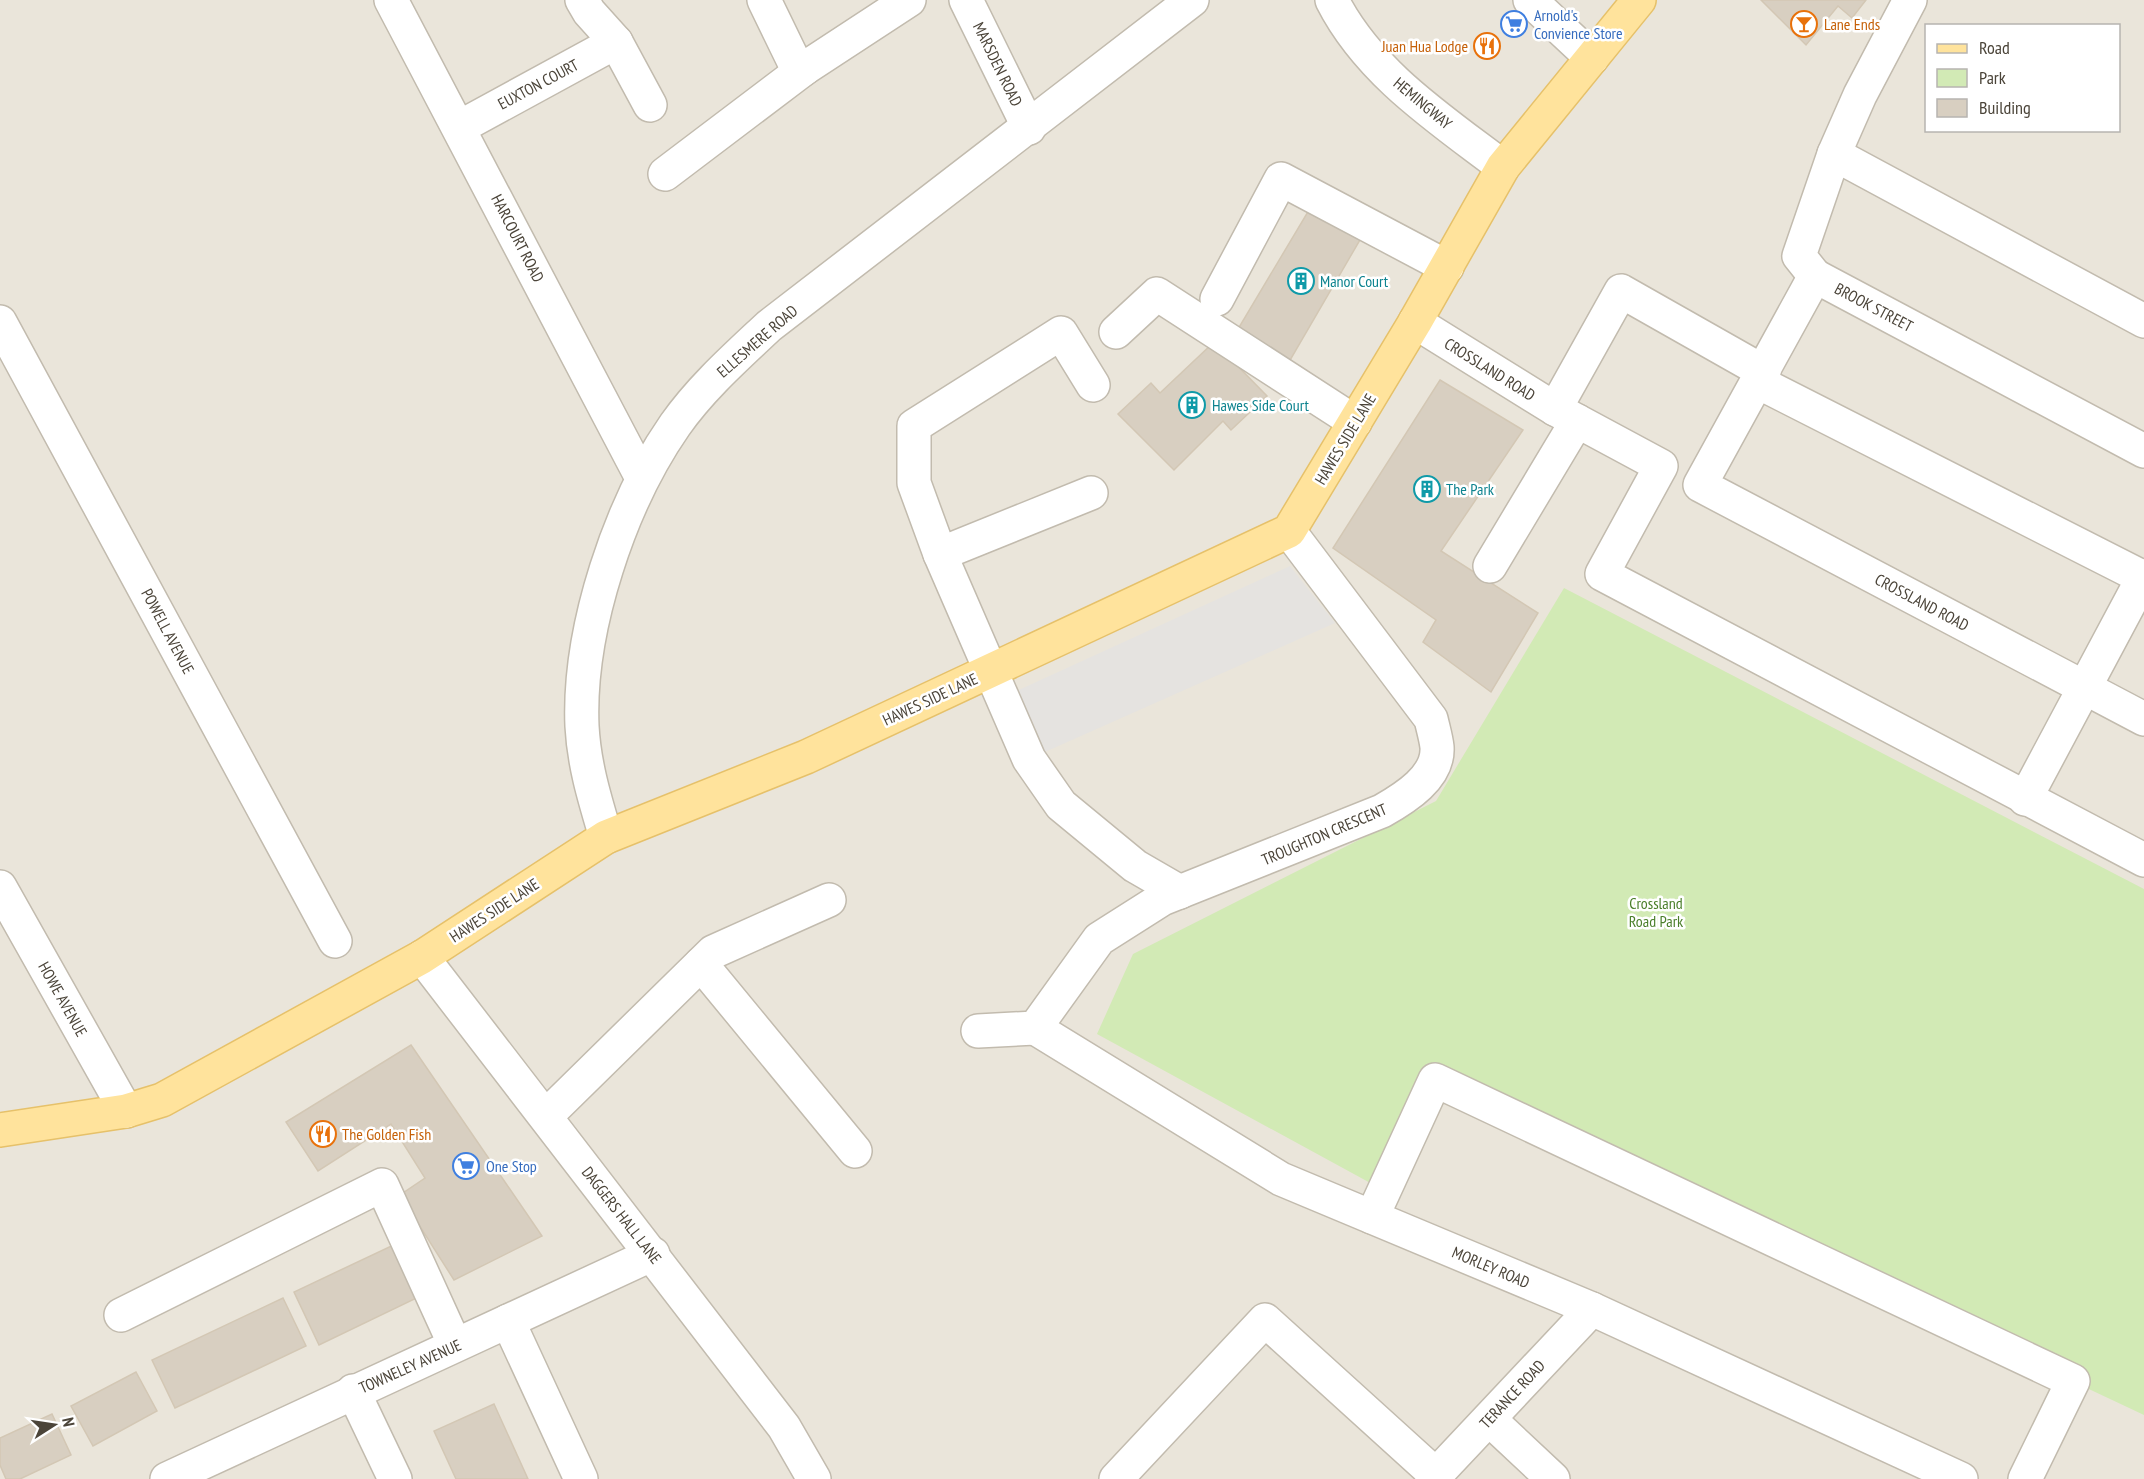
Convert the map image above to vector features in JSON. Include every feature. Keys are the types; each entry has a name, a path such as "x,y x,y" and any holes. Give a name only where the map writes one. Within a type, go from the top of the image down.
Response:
{"main road":[{"name":"HAWES SIDE LANE","path":"0,1130 126,1111 162,1100 422,957 606,837 806,757 1289,531 1415,322 1503,166 1639,0"}],"street":[{"name":"HARCOURT ROAD","path":"391,0 460,126 642,478"},
{"path":"582,0 589,12 616,42 650,105"},
{"path":"764,0 799,72 909,0"},
{"name":"MARSDEN ROAD","path":"966,0 1029,128"},
{"name":"ELLESMERE ROAD","path":"606,837 589,780 582,725 585,667 597,607 613,547 642,478 683,415 721,370 769,327 1029,128 1191,0"},
{"name":"HEMINGWAY","path":"1332,0 1340,16 1369,56 1411,97 1503,166"},
{"path":"1530,0 1592,58"},
{"path":"1815,276 1799,256 1834,154 1860,95 1910,0"},
{"name":"EUXTON COURT","path":"460,126 616,42"},
{"path":"665,174 805,68"},
{"path":"1834,154 2144,321"},
{"path":"1217,298 1281,179 1447,267"},
{"name":"BROOK STREET","path":"1700,485 1815,276 2144,451"},
{"path":"1490,566 1566,415 1621,291 1761,377 2144,577 2025,799 2144,860"},
{"path":"1116,332 1157,294 1354,422"},
{"name":"POWELL AVENUE","path":"0,322 335,940"},
{"name":"CROSSLAND ROAD","path":"1415,322 1566,415 1661,466 1602,574 2025,799"},
{"path":"1093,385 1061,333 915,426 914,483 940,554 1029,759 1061,805 1135,866 1180,892"},
{"name":"CROSSLAND ROAD","path":"1700,485 2144,719"},
{"path":"940,554 1092,494"},
{"name":"TROUGHTON CRESCENT","path":"1035,1028 1099,939 1162,899 1382,811 1409,795 1431,771 1437,748 1431,719 1289,531"},
{"name":"HOWE AVENUE","path":"0,887 126,1111"},
{"path":"546,1116 713,952 829,900"},
{"name":"DAGGERS HALL LANE","path":"422,957 784,1427 814,1479"},
{"path":"701,964 855,1151"},
{"path":"978,1031 1035,1028"},
{"name":"MORLEY ROAD","path":"1035,1028 1281,1179 1592,1309 1961,1479"},
{"path":"1372,1217 1435,1080 2073,1382 2025,1479"},
{"path":"121,1315 382,1185 455,1345"},
{"name":"TOWNELEY AVENUE","path":"167,1479 217,1468 353,1391 653,1254"},
{"name":"TERANCE ROAD","path":"1434,1477 1592,1309"},
{"path":"1116,1479 1265,1320 1434,1477"},
{"path":"508,1321 581,1479"},
{"path":"353,1391 395,1479"},
{"path":"1488,1419 1553,1479"}],"shaded area":[{"path":"0,0 2144,0 2144,1479 0,1479"},
{"path":"1290,566 1335,623 1029,759 1001,698"}],"green space":[{"name":"Crossland Road Park","path":"1564,588 2144,889 2144,1415 1425,1076 1374,1185 1097,1034 1133,954 1436,801"}],"building":[{"name":"Lane Ends","path":"1761,0 1866,0 1852,18 1838,6 1806,45"},
{"name":"Manor Court","path":"1312,205 1364,233 1289,362 1238,329"},
{"name":"Hawes Side Court","path":"1214,342 1267,396 1231,430 1223,421 1174,470 1118,414 1151,383 1160,393"},
{"name":"The Park","path":"1440,380 1523,430 1441,551 1538,613 1491,692 1423,642 1436,620 1333,548"},
{"path":"411,1045 542,1236 454,1280 400,1195 425,1178 391,1124 318,1171 286,1122"},
{"path":"402,1241 427,1293 319,1345 294,1292"},
{"path":"283,1298 306,1346 175,1408 152,1360"},
{"path":"136,1372 157,1411 93,1446 71,1406"},
{"path":"494,1404 528,1479 456,1479 434,1431"},
{"path":"52,1414 71,1455 20,1479 6,1479 0,1465 0,1438"}],"place":[{"name":"Arnold's Convience Store","path":"1514,24"},
{"name":"Lane Ends","path":"1804,24"},
{"name":"Juan Hua Lodge","path":"1487,46"},
{"name":"Manor Court","path":"1301,281"},
{"name":"Hawes Side Court","path":"1192,405"},
{"name":"The Park","path":"1427,489"},
{"name":"The Golden Fish","path":"323,1134"},
{"name":"One Stop","path":"466,1166"}]}
